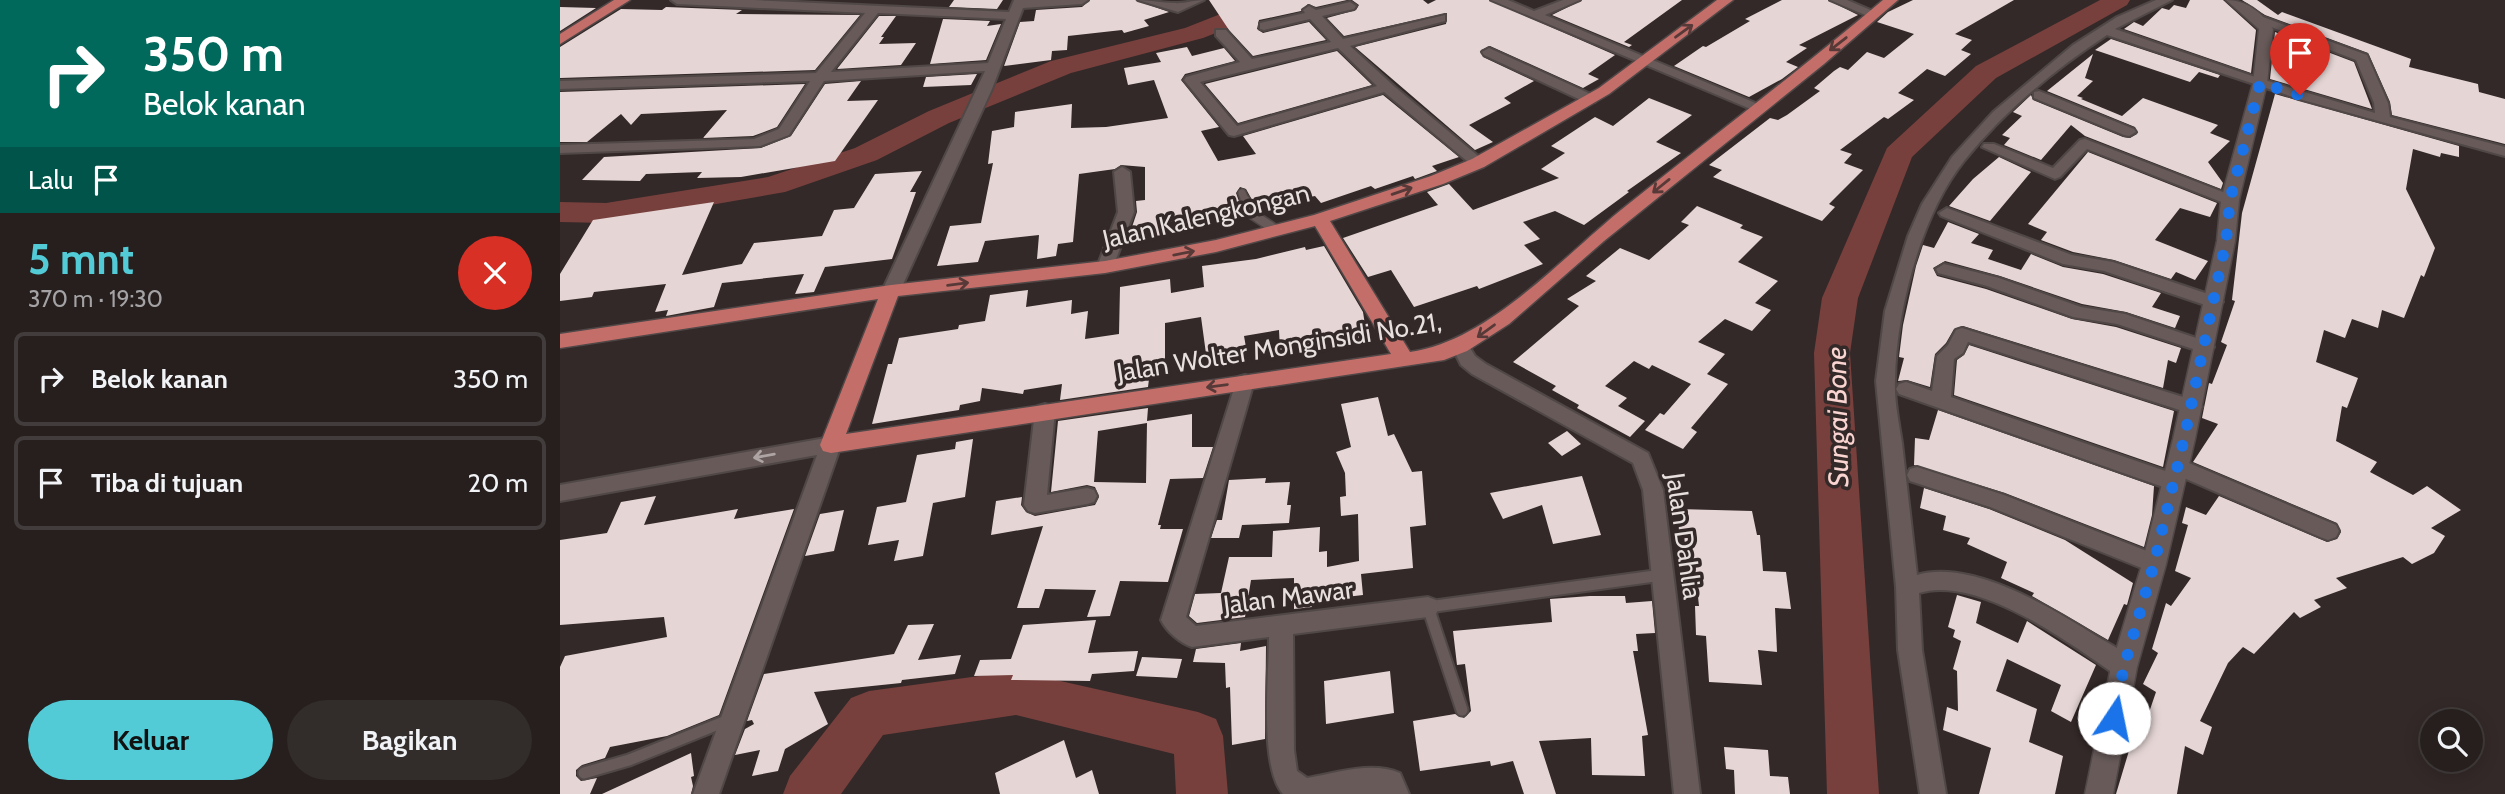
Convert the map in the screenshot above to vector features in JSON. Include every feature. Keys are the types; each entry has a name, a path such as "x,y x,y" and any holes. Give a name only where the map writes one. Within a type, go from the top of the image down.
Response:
{"highway":[{"path":"560,40 623,0"},
{"name":"Jalan Kalengkongan","path":"560,341 891,291 1105,267 1186,253 1320,219 1437,180 1478,163 1590,99 1726,0"},
{"name":"Jalan Wolter Monginsidi No.21,","path":"831,444 1437,355 1461,347 1484,334 1891,0"},
{"path":"1320,219 1404,359"},
{"path":"831,444 891,291"}],"street":[{"path":"677,0 794,3 873,11 1016,7 1082,0"},
{"path":"1144,0 1177,8 1198,0"},
{"path":"1497,0 1758,107"},
{"path":"1533,15 1574,0"},
{"path":"1836,0 1874,14"},
{"path":"1933,794 1910,650 1907,587 1885,381 1894,311 1916,236 1930,204 1957,160 1980,134 2058,63 2105,30 2166,0"},
{"path":"2099,794 2124,667 2154,564 2192,407 2226,241 2230,200 2260,83 2267,37 2264,24 2233,0"},
{"path":"1264,26 1311,12 1350,6"},
{"path":"891,291 985,89 1016,7"},
{"path":"560,149 767,141 784,132 820,77 873,11"},
{"path":"1311,12 1340,44 1387,87 1478,163"},
{"path":"1387,87 1234,132 1191,80 1441,19"},
{"path":"2259,20 2362,58 2381,103 2383,119"},
{"path":"2105,30 2260,83 2505,152"},
{"path":"1221,33 1249,64"},
{"path":"1489,52 1590,99"},
{"path":"560,85 820,77 992,67"},
{"path":"2039,95 2129,132"},
{"path":"1989,147 2055,174 2105,122"},
{"path":"2085,143 2230,200"},
{"path":"1105,267 1126,212 1122,172"},
{"path":"1947,213 2069,260 2107,266 2214,302"},
{"path":"1944,269 1993,282 2079,313 2119,318 2205,347"},
{"path":"1941,401 1946,356 1956,349 1962,334 2192,407"},
{"name":"Jalan Dahlia","path":"1461,347 1468,360 1479,369 1641,458 1653,490 1687,794"},
{"name":"Jalan Mawar","path":"1245,382 1172,620 1192,637 1428,607"},
{"path":"1906,389 2175,474 2328,531"},
{"path":"1045,411 1035,505 1087,496"},
{"path":"706,794 831,444"},
{"name":"Jalan Wolter Monginsidi No.21,","path":"560,493 831,444"},
{"path":"1917,475 1997,501 2154,564"},
{"path":"1907,587 1929,581 1970,585 2057,623 2124,667"},
{"path":"1281,627 1281,750 1285,777 1295,788 1307,791 1350,782 1391,782 1396,794"}],"lane":[{"path":"1242,193 1252,214 1276,230"},
{"name":"Jalan Mawar","path":"1428,607 1662,575"},
{"path":"1428,607 1462,710"},
{"path":"584,773 629,760 731,719"}],"building":[{"path":"954,0 1003,0 997,9 949,7"},
{"path":"1090,0 1135,0 1169,12 1144,20 1149,26 1124,33 1122,30 1068,36 1067,50 1052,51 1051,60 1004,66 1020,22 1034,21 1036,10 1082,7"},
{"path":"1209,0 1347,0 1316,7 1308,4 1301,11 1259,20 1257,29 1263,33 1309,22 1326,40 1253,56 1229,30"},
{"path":"1352,0 1423,0 1428,4 1436,0 1489,0 1615,55 1588,74 1599,79 1583,88 1490,46 1481,50 1483,57 1534,81 1504,98 1511,103 1469,125 1493,142 1475,150 1355,47 1446,24 1447,13 1344,36 1327,18 1356,10 1359,5"},
{"path":"1582,0 1682,0 1624,42 1632,45 1629,47 1552,15"},
{"path":"1782,0 1828,0 1858,15 1799,45 1807,48 1786,62 1798,67 1749,97 1674,66 1703,46 1706,47 1750,21 1745,19"},
{"path":"1913,0 2014,0 1955,34 1972,40 1961,50 1971,54 1945,76 1927,69 1898,93 1914,100 1888,119 1884,117 1840,150 1852,154 1844,163 1863,170 1829,204 1835,207 1822,221 1713,177 1722,170 1709,165 1770,118 1778,120 1820,91 1814,88 1834,71 1840,67 1848,70 1867,52 1884,58 1914,34 1877,22 1888,12"},
{"path":"2190,0 2223,0 2256,30 2251,73 2124,29 2134,22 2143,26 2162,8 2169,10 2174,5 2186,8"},
{"path":"2242,0 2257,0 2278,15 2282,12 2411,59 2409,67 2478,84 2479,92 2505,99 2505,144 2392,115 2390,102 2368,53 2265,15"},
{"path":"560,7 596,8 560,31"},
{"path":"666,7 742,10 736,14 860,15 815,70 560,78 560,47 621,9 662,10"},
{"path":"879,16 896,16 879,44 916,43 901,65 837,69"},
{"path":"943,19 990,21 987,26 1001,24 986,60 930,64"},
{"path":"2275,32 2354,62 2372,109 2270,79"},
{"path":"2111,39 2220,75 2218,78 2199,72 2190,82 2095,50"},
{"path":"1187,47 1192,56 1224,48 1235,61 1185,74 1181,80 1219,127 1201,131 1218,161 1256,154 1243,136 1383,95 1459,157 1432,166 1437,171 1415,179 1413,176 1375,189 1371,186 1321,203 1315,196 1256,207 1246,189 1240,187 1236,193 1242,210 1232,212 1233,220 1205,224 1204,218 1163,223 1163,235 1135,238 1135,227 1132,227 1137,212 1136,201 1145,200 1145,167 1121,165 1115,169 1079,174 1073,242 1058,244 1056,256 1037,259 1039,235 985,241 978,262 937,266 950,226 981,223 993,163 988,164 992,131 1014,127 1015,112 1072,104 1071,128 1106,127 1168,118 1154,80 1128,85 1124,68 1161,62 1156,53"},
{"path":"1337,51 1372,85 1238,123 1205,84"},
{"path":"2093,54 2085,78 2093,81 2077,96 2083,98 2081,99 2122,116 2143,98 2218,125 2210,133 2230,141 2208,162 2223,183 2221,189 2085,136 2071,125 2041,160 2004,145 2010,138 2002,135 2022,116 2013,112 2031,95 2033,100 2123,137 2130,138 2137,134 2135,127 2047,91"},
{"path":"977,74 971,85 923,87 926,77"},
{"path":"861,81 847,101 878,100 835,161 741,177 697,178 702,172 646,174 640,181 582,180 604,157 761,148 791,136 825,84"},
{"path":"805,84 777,127 753,136 703,138 727,110 641,114 631,125 621,114 587,142 560,142 560,92"},
{"path":"2275,94 2459,146 2459,157 2441,153 2440,157 2413,149 2406,189 2435,248 2404,318 2382,310 2378,328 2352,319 2345,338 2324,330 2316,362 2358,378 2347,408 2342,406 2336,441 2377,462 2370,472 2413,495 2427,486 2461,510 2431,528 2445,536 2434,553 2412,564 2403,557 2336,578 2347,588 2314,600 2321,607 2300,618 2294,612 2254,654 2243,647 2228,663 2200,721 2212,727 2203,755 2185,746 2177,794 2116,794 2137,724 2144,727 2156,692 2143,684 2158,653 2152,649 2166,603 2171,606 2191,578 2175,571 2188,525 2182,523 2186,507 2206,515 2219,496 2327,542 2337,539 2341,532 2337,523 2193,462 2218,424 2202,418 2209,383 2212,384 2227,345 2221,342 2235,301 2232,300 2242,213"},
{"path":"1649,98 1692,115 1656,142 1681,153 1584,225 1555,211 1523,222 1540,239 1524,245 1543,264 1479,289 1477,286 1414,307 1391,270 1368,277 1343,238 1438,205 1427,192 1449,184 1473,210 1559,178 1541,169 1565,153 1551,146 1595,117 1613,126"},
{"path":"2088,152 2217,203 2210,217 2180,208 2155,240 2208,261 2195,280 2176,272 2171,279 2114,260 2073,252 2041,240 2047,232 2028,224"},
{"path":"1999,157 2031,172 1990,221 1949,206 1973,179"},
{"path":"922,171 910,192 916,192 892,259 825,267 814,292 795,294 804,274 722,283 714,307 666,316 668,310 655,312 666,284 594,292 592,297 560,301 560,274 593,220 714,202 682,275 742,264 754,243 822,236 834,210 854,208 875,174"},
{"path":"1697,206 1743,225 1740,228 1763,237 1738,262 1778,281 1755,303 1771,310 1752,331 1725,319 1698,342 1725,354 1707,374 1728,384 1691,428 1697,432 1683,449 1645,430 1660,413 1664,415 1691,384 1652,365 1649,369 1634,361 1605,386 1627,398 1618,406 1645,421 1630,437 1577,408 1579,405 1552,390 1556,386 1513,362 1579,306 1567,299 1596,281 1586,276 1620,248 1649,260 1689,225 1681,222"},
{"path":"1948,222 1979,234 1971,243 1993,250 1988,259 2021,270 2031,254 2063,267 2103,274 2161,293 2152,307 2180,316 2175,328 2126,312 2082,304 2000,276 1945,261 1933,268 1937,276 1986,289 2072,319 2116,327 2181,348 2176,363 2168,360 2163,388 1963,326 1954,329 1946,343 1935,354 1930,387 1907,380 1898,381 1904,358 1899,357 1903,325 1916,266 1923,245 1934,248"},
{"path":"1324,246 1363,312 1367,338 1280,350 1279,330 1244,336 1247,353 1207,361 1201,317 1165,323 1165,360 1151,363 1148,387 1060,400 1062,384 1024,390 1023,394 982,388 980,401 960,405 959,410 872,424 888,364 892,364 899,338 958,329 959,325 985,321 990,295 1028,290 1026,307 1072,300 1071,314 1088,311 1085,339 1119,334 1120,287 1170,279 1171,293 1204,287 1202,266"},
{"path":"1969,345 2174,411 2163,467 1954,395 1957,360 1964,355"},
{"path":"1378,397 1388,436 1394,434 1412,472 1422,471 1426,525 1410,527 1413,568 1361,574 1363,595 1312,601 1312,607 1294,609 1294,578 1251,580 1245,617 1197,623 1189,616 1195,594 1221,593 1229,557 1272,557 1273,531 1320,527 1319,552 1327,551 1327,567 1359,561 1358,514 1341,516 1340,497 1346,496 1345,473 1336,452 1351,447 1341,404"},
{"path":"1148,408 1147,421 1192,414 1192,447 1213,447 1203,478 1170,479 1158,525 1161,525 1160,529 1183,529 1168,582 1120,581 1110,616 1087,617 1096,590 1045,589 1039,608 1017,608 1043,526 991,535 996,501 1022,497 1021,505 1026,512 1035,516 1095,505 1099,497 1095,487 1087,485 1051,492 1058,421","holes":["1147,423 1146,483 1094,482 1098,431"]},
{"path":"1938,410 2154,486 2152,515 2144,547 2005,493 1914,465 1915,438 1929,440"},
{"path":"1567,431 1581,444 1562,456 1548,443"},
{"path":"973,439 965,497 933,503 923,556 894,561 899,540 868,545 877,507 906,502 917,455 955,449 956,442"},
{"path":"1582,476 1601,535 1553,544 1542,505 1503,519 1490,493"},
{"path":"1266,478 1265,483 1290,482 1287,505 1291,505 1289,523 1242,525 1239,538 1211,538 1217,520 1222,520 1229,480"},
{"path":"1924,488 1989,509 2065,540 2133,583 2127,605 2124,604 2108,640 2032,596 2034,593 2001,578 2007,562 1967,544 1970,538 1943,530 1946,516 1920,508"},
{"path":"656,496 644,525 738,509 734,519 794,509 719,715 667,736 610,747 605,758 582,765 576,770 576,776 581,781 597,778 590,794 560,794 560,667 565,656 667,637 664,617 560,625 560,540 607,533 621,502"},
{"path":"1678,509 1752,511 1757,535 1760,535 1763,571 1786,572 1791,609 1775,608 1777,652 1758,650 1762,685 1709,682 1706,636 1696,635 1695,606 1699,606 1694,560 1686,560 1684,533 1679,533"},
{"path":"844,510 834,551 805,556 820,514"},
{"path":"1957,595 1981,602 1976,623 2018,643 2027,621 2096,665 2071,722 2051,711 2061,685 2007,659 1996,691 2037,709 2029,742 2063,756 2055,794 1979,794 1991,748 1943,730 1947,707 1958,711 1957,671 1953,669 1961,641 1953,637 1955,630 1948,627"},
{"path":"1625,596 1626,603 1652,601 1655,633 1636,634 1638,651 1633,651 1648,735 1642,736 1645,776 1592,775 1591,738 1539,741 1556,794 1524,794 1513,761 1491,766 1490,761 1420,771 1413,721 1455,714 1464,718 1471,711 1465,664 1457,665 1453,631 1552,622 1550,599"},
{"path":"1096,620 1088,653 1138,651 1134,671 1092,674 1090,681 1011,680 1013,675 974,676 980,660 1011,659 1023,625"},
{"path":"934,624 918,660 961,655 955,674 814,692 828,724 785,749 778,771 752,776 760,750 735,755 745,729 754,724 752,720 747,721 764,674 894,654 908,625"},
{"path":"1241,643 1240,651 1266,646 1265,739 1232,745 1230,687 1226,688 1225,663 1193,662 1196,649"},
{"path":"1142,657 1182,659 1177,678 1136,676"},
{"path":"1390,671 1394,713 1326,724 1324,681"},
{"path":"1064,740 1076,778 1092,770 1099,794 1000,794 995,773"},
{"path":"1724,747 1768,750 1770,776 1788,777 1790,794 1735,794 1734,770 1726,769"},
{"path":"691,753 694,776 691,777 691,794 602,794"}],"waterway":[{"path":"560,212 606,213 774,185 866,154 939,117 1061,67 1194,33 1278,0"},
{"name":"Sungai Bone","path":"1853,794 1832,353 1840,298 1898,154 1986,72 2118,0"},
{"path":"809,794 869,714 1016,693 1198,736 1202,794"}],"route":[{"path":"2114,718 2124,667 2154,564 2184,439 2226,241 2230,200 2260,83 2300,95"}]}
